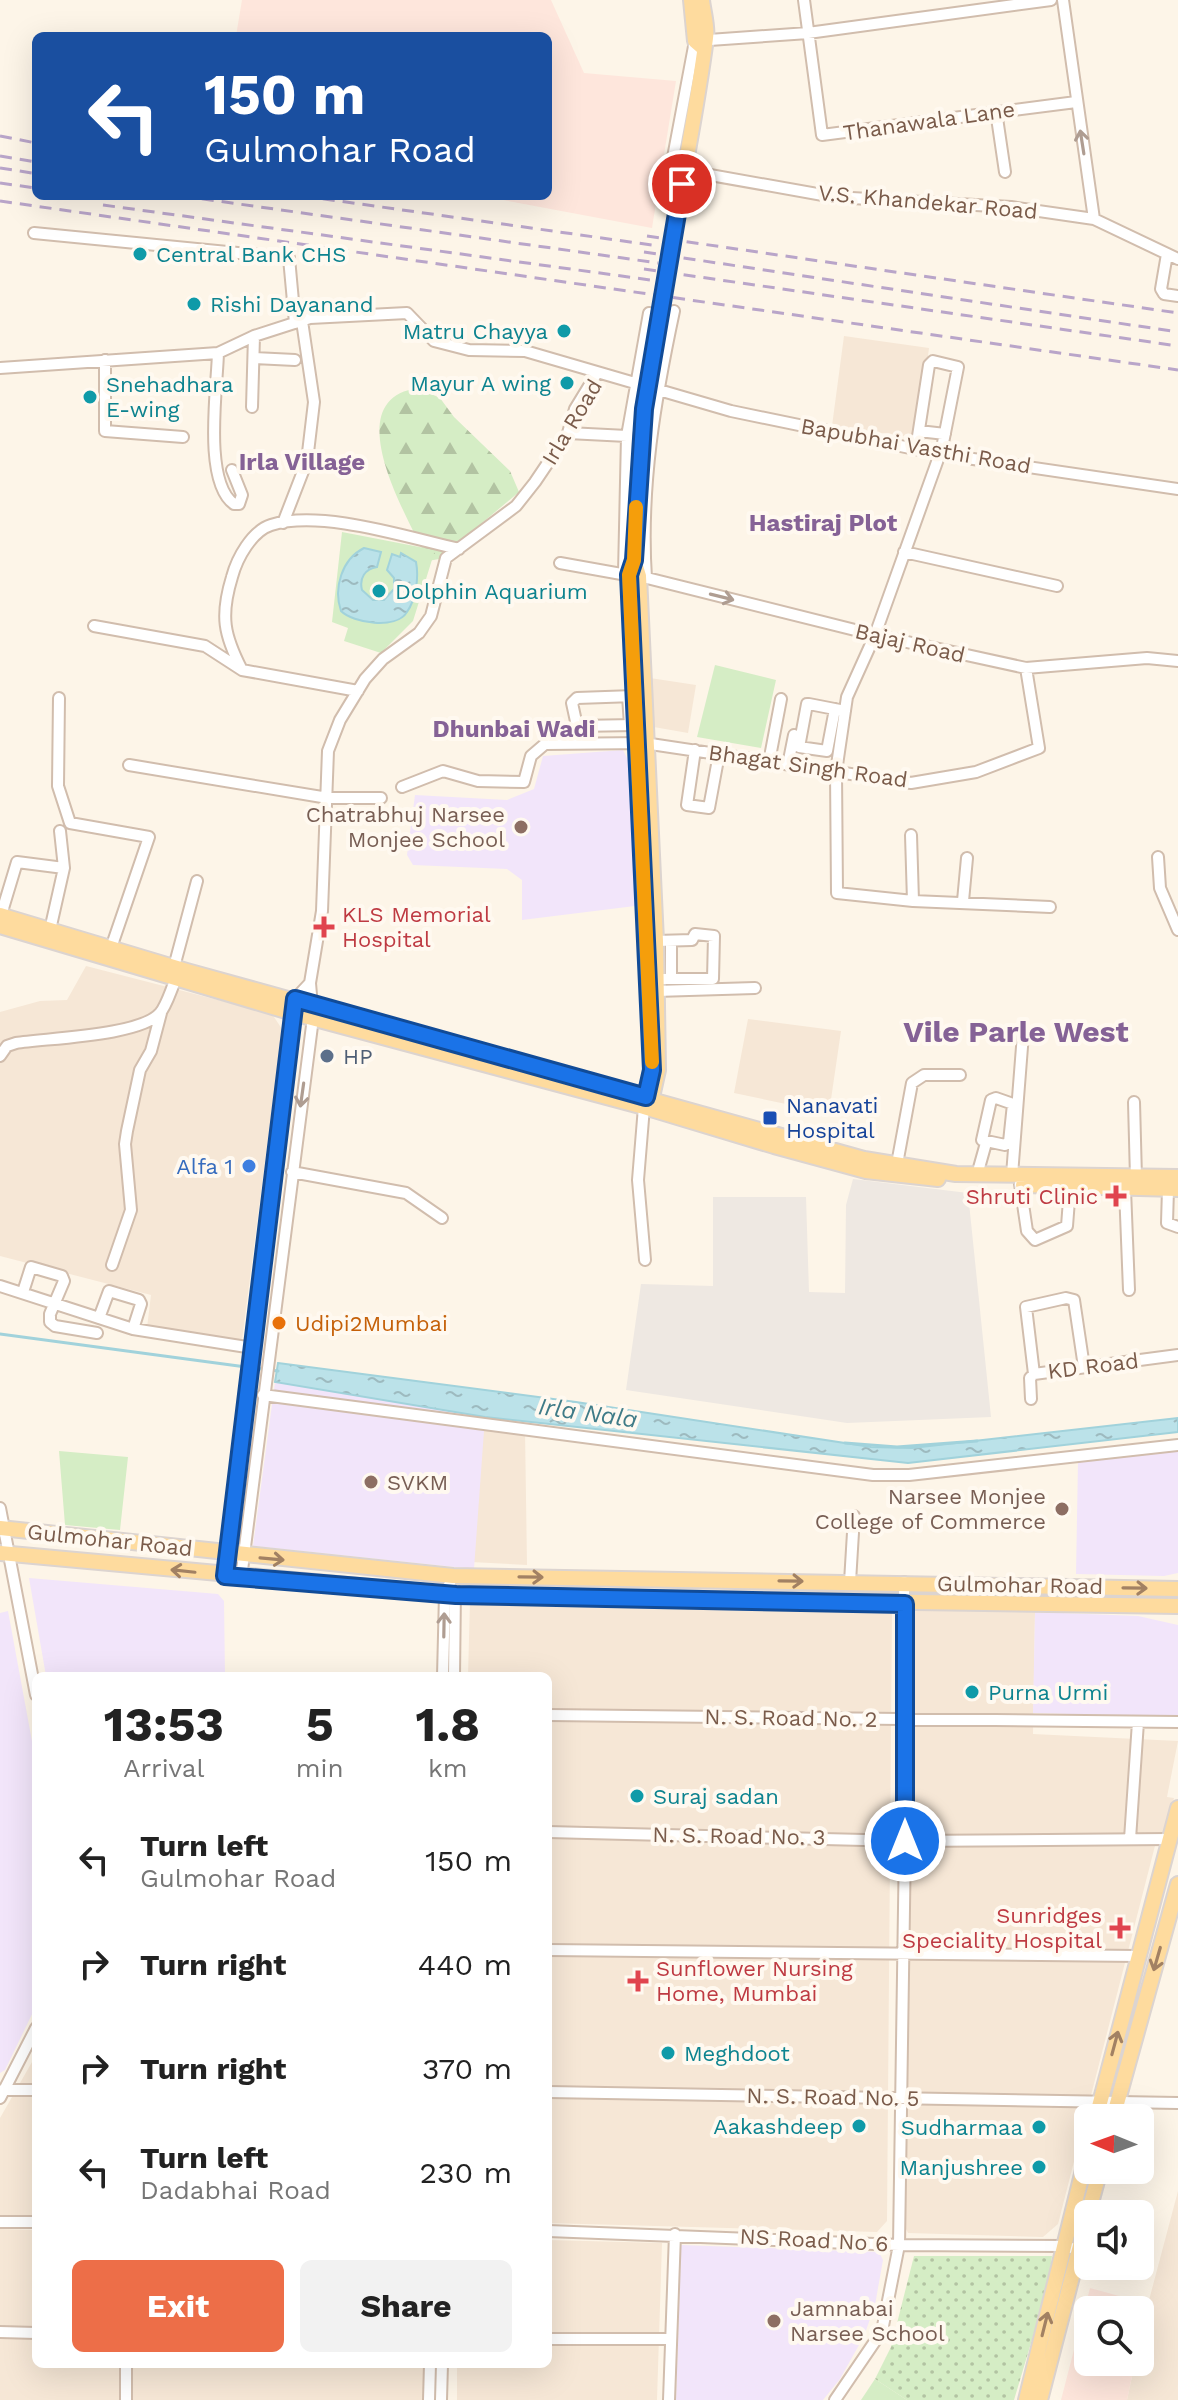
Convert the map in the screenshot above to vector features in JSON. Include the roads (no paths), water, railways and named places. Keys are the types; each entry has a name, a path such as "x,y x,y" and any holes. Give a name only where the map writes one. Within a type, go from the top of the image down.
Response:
{"main road":[{"path":"691,0 702,45"},
{"path":"647,1106 658,1070 664,941 640,743 633,725 634,573 644,409 702,45 702,0"},
{"path":"634,573 652,1070 647,1106"},
{"path":"0,919 111,948 175,973"},
{"path":"0,919 175,973 866,1171 904,1177 1016,1180 1136,1178 1175,1185"},
{"path":"647,1106 897,1164 1070,1187 1121,1189 1175,1185"},
{"name":"Gulmohar Road","path":"2,1528 453,1576 1174,1588"},
{"name":"Gulmohar Road","path":"5,1554 241,1578 450,1594 1174,1607"},
{"path":"1016,1605 1017,1585"},
{"path":"1099,2104 1178,1808"},
{"path":"1117,2104 1178,1884"},
{"path":"1040,2400 1082,2184"},
{"path":"1026,2400 1074,2244"}],"street":[{"name":"Thanawala Lane","path":"804,0 822,135 1076,102"},
{"path":"702,45 808,33 988,4 1051,0"},
{"path":"1063,0 1094,219"},
{"name":"V.S. Khandekar Road","path":"702,45 671,168 834,197 1011,207 1094,219 1170,259 1178,270"},
{"path":"996,111 1005,172"},
{"path":"34,233 289,258 314,402 307,461 283,523"},
{"path":"1170,259 1162,292 1178,296"},
{"path":"634,573 657,389 674,311"},
{"path":"0,368 218,353 254,336 298,322 407,313 434,341 469,350 525,351 597,373"},
{"path":"634,573 627,436 649,313"},
{"path":"252,407 254,336"},
{"path":"218,353 215,467 230,502 239,504 242,495 232,470"},
{"path":"254,358 295,360"},
{"path":"105,360 105,431 183,437"},
{"path":"916,449 929,365 933,361 954,363 958,367 939,454 875,635 840,710 836,772 837,893 913,901 1050,907"},
{"name":"Irla Road","path":"241,1578 313,1011 310,983 322,911 328,751 340,720 358,691 383,659 425,625 431,616 446,558 516,506 568,433 575,409 597,373 657,389"},
{"name":"Bapubhai Vasthi Road","path":"657,389 731,411 939,454 1178,489"},
{"path":"919,431 945,434"},
{"path":"568,433 627,436"},
{"path":"242,670 226,639 224,609 233,573 257,532 283,523 337,523 459,549"},
{"path":"904,552 1057,586"},
{"name":"Bajaj Road","path":"560,563 634,573 875,635 1026,668 1147,658 1178,661"},
{"path":"94,626 205,646 242,670 358,691"},
{"name":"Bhagat Singh Road","path":"402,787 443,771 478,781 524,782 531,756 545,744 640,743 911,783 976,772 1039,748 1026,668"},
{"path":"631,696 577,698 572,703 577,726 633,725"},
{"path":"59,698 58,786 70,823 149,837 111,948"},
{"path":"769,762 781,699"},
{"path":"788,765 800,703"},
{"path":"837,732 827,751 799,747 806,706 840,710"},
{"path":"773,743 792,746"},
{"path":"809,768 812,750"},
{"path":"700,753 687,805 705,810 709,808 718,756"},
{"path":"129,765 328,798 381,798"},
{"path":"50,930 64,868 60,831"},
{"path":"911,835 913,901"},
{"path":"1158,857 1160,888 1178,930"},
{"path":"963,901 967,858"},
{"path":"0,919 17,862 64,868"},
{"path":"112,1265 131,1210 125,1144 140,1070 151,1051 175,973 197,881"},
{"path":"664,941 692,940 695,934 714,934 715,976 709,984"},
{"path":"225,1576 294,1006 310,983"},
{"path":"661,983 709,984"},
{"path":"661,983 755,988"},
{"path":"0,1056 7,1046 16,1043 127,1030 161,1013"},
{"path":"1023,1034 1016,1180 1027,1231 1035,1240 1067,1226 1070,1187"},
{"path":"897,1164 912,1083 924,1075 960,1075"},
{"path":"991,1100 1013,1102 1009,1142 1005,1145 986,1143 982,1140 991,1100"},
{"path":"1134,1102 1136,1178"},
{"path":"645,1260 638,1180 647,1106"},
{"path":"977,1175 986,1143"},
{"path":"292,1172 406,1193 442,1218"},
{"path":"1175,1185 1167,1223 1178,1227"},
{"path":"1119,1231 1121,1189"},
{"path":"1121,1189 1129,1290"},
{"path":"23,1292 31,1267 62,1276 64,1281 50,1314 52,1325 97,1333"},
{"path":"0,1286 133,1329 252,1352"},
{"path":"99,1318 109,1291 139,1300 141,1304 133,1329"},
{"path":"1034,1374 1026,1307 1066,1298 1074,1300 1084,1367"},
{"name":"KD Road","path":"1031,1399 1030,1378 1034,1374 1178,1355"},
{"path":"263,1395 873,1475 909,1475 1178,1445"},
{"path":"0,1508 5,1554 32,1677"},
{"path":"850,1582 854,1516"},
{"path":"443,1672 453,1576"},
{"path":"835,2400 882,2331 899,2245 905,1841 904,1582"},
{"path":"450,1594 454,1672"},
{"name":"N. S. Road No. 2","path":"552,1715 1178,1722"},
{"path":"1130,1839 1138,1722"},
{"name":"N. S. Road No. 3","path":"552,1832 905,1841 1169,1839"},
{"path":"552,1950 1138,1956"},
{"path":"1,2093 32,2035"},
{"path":"1,2093 32,2090"},
{"name":"N. S. Road No. 5","path":"552,2092 1100,2100 1105,2104"},
{"name":"N. S. Road No. 5","path":"1154,2106 1178,2103"},
{"path":"0,2222 32,2222"},
{"name":"NS Road No 6","path":"552,2231 899,2245 1072,2248"},
{"path":"669,2400 675,2234"},
{"path":"0,2332 32,2333"},
{"path":"552,2339 671,2339"},
{"path":"126,2368 126,2400"},
{"path":"429,2400 430,2368"},
{"path":"441,2400 442,2368"}],"water":[{"path":"364,548 381,552 377,567 366,572 361,582 362,590 373,600 384,600 394,589 394,578 387,570 392,554 400,557 401,553 416,562 415,594 401,618 374,623 355,619 341,611 338,593 341,575 350,559"},
{"path":"278,1363 576,1402 871,1447 912,1448 1178,1418 1178,1432 908,1463 485,1417 275,1382"}],"waterway":[{"name":"Irla Nala","path":"0,1334 246,1367"},
{"name":"Irla Nala","path":"253,1368 278,1371"},
{"name":"Irla Nala","path":"845,1443 897,1447 977,1441"}],"railway":[{"path":"0,136 32,142"},
{"path":"0,156 32,161"},
{"path":"0,168 32,173"},
{"path":"0,183 32,187"},
{"path":"210,200 658,263"},
{"path":"331,200 659,246"},
{"path":"0,201 1178,370"},
{"path":"103,205 658,281"},
{"path":"647,236 1178,313"},
{"path":"644,252 1178,332"},
{"path":"644,269 1178,346"}],"place":[{"name":"Central Bank CHS","path":"140,254"},
{"name":"Rishi Dayanand","path":"194,304"},
{"name":"Matru Chayya","path":"564,331"},
{"name":"Mayur A wing","path":"567,383"},
{"name":"Snehadhara E-wing","path":"90,397"},
{"name":"Dolphin Aquarium","path":"379,591"},
{"name":"Chatrabhuj Narsee Monjee School","path":"521,827"},
{"name":"KLS Memorial Hospital","path":"324,927"},
{"name":"HP","path":"327,1056"},
{"name":"Nanavati Hospital","path":"770,1118"},
{"name":"Alfa 1","path":"249,1166"},
{"name":"Shruti Clinic","path":"1116,1196"},
{"name":"Udipi2Mumbai","path":"279,1323"},
{"name":"SVKM","path":"371,1482"},
{"name":"Narsee Monjee College of Commerce","path":"1062,1509"},
{"name":"Purna Urmi","path":"972,1692"},
{"name":"Suraj sadan","path":"637,1796"},
{"name":"Sunridges Speciality Hospital","path":"1120,1928"},
{"name":"Sunflower Nursing Home, Mumbai","path":"638,1981"},
{"name":"Meghdoot","path":"668,2053"},
{"name":"Aakashdeep","path":"859,2126"},
{"name":"Sudharmaa","path":"1039,2127"},
{"name":"Manjushree","path":"1039,2167"},
{"name":"Jamnabai Narsee School","path":"774,2321"}],"district":[{"name":"Irla Village","path":"302,462"},
{"name":"Hastiraj Plot","path":"823,523"},
{"name":"Dhunbai Wadi","path":"514,729"},
{"name":"Vile Parle West","path":"1016,1031"}]}
